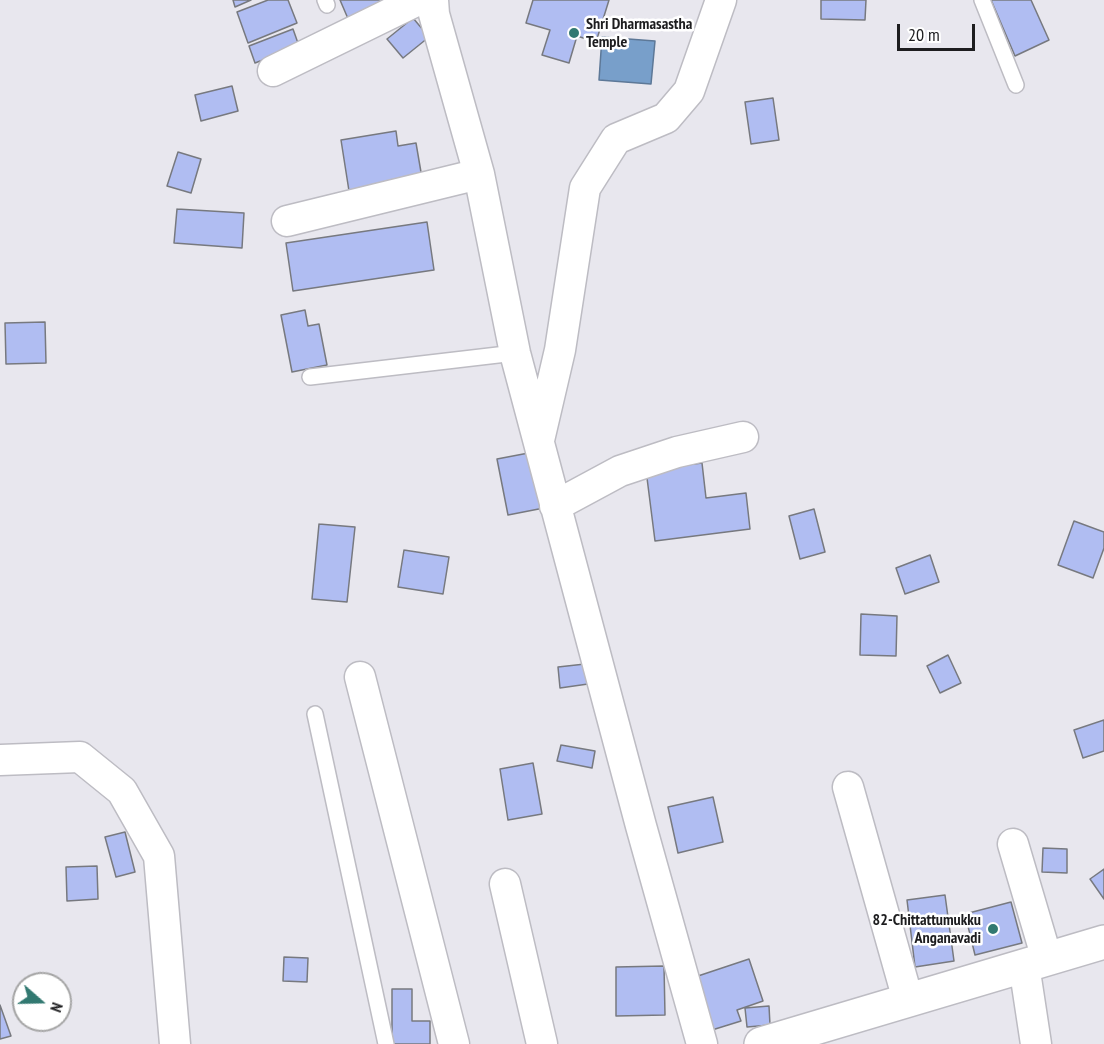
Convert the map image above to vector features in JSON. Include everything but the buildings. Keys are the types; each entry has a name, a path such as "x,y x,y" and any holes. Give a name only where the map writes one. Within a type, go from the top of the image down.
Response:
{"main road":[{"path":"760,1044 1104,942"}],"street":[{"path":"273,71 418,0"},
{"path":"433,0 434,14 480,174 515,354 702,1044"},
{"path":"538,443 560,350 585,188 616,140 666,117 689,91 720,0"},
{"path":"287,221 480,174"},
{"path":"555,506 620,471 677,452 743,437"},
{"path":"360,677 454,1044"},
{"path":"0,760 80,757 122,790 159,856 175,1044"},
{"path":"848,787 908,1000"},
{"path":"1013,844 1036,962 1036,1044"},
{"path":"505,884 542,1044"}],"lane":[{"path":"982,0 1016,85"},
{"path":"310,377 515,354"},
{"path":"315,714 386,1044"}],"water":[{"path":"602,37 655,41 651,84 599,80"}],"place":[{"name":"Shri Dharmasastha Temple","path":"574,33"},
{"name":"82-Chittattumukku Anganavadi","path":"993,929"}]}
